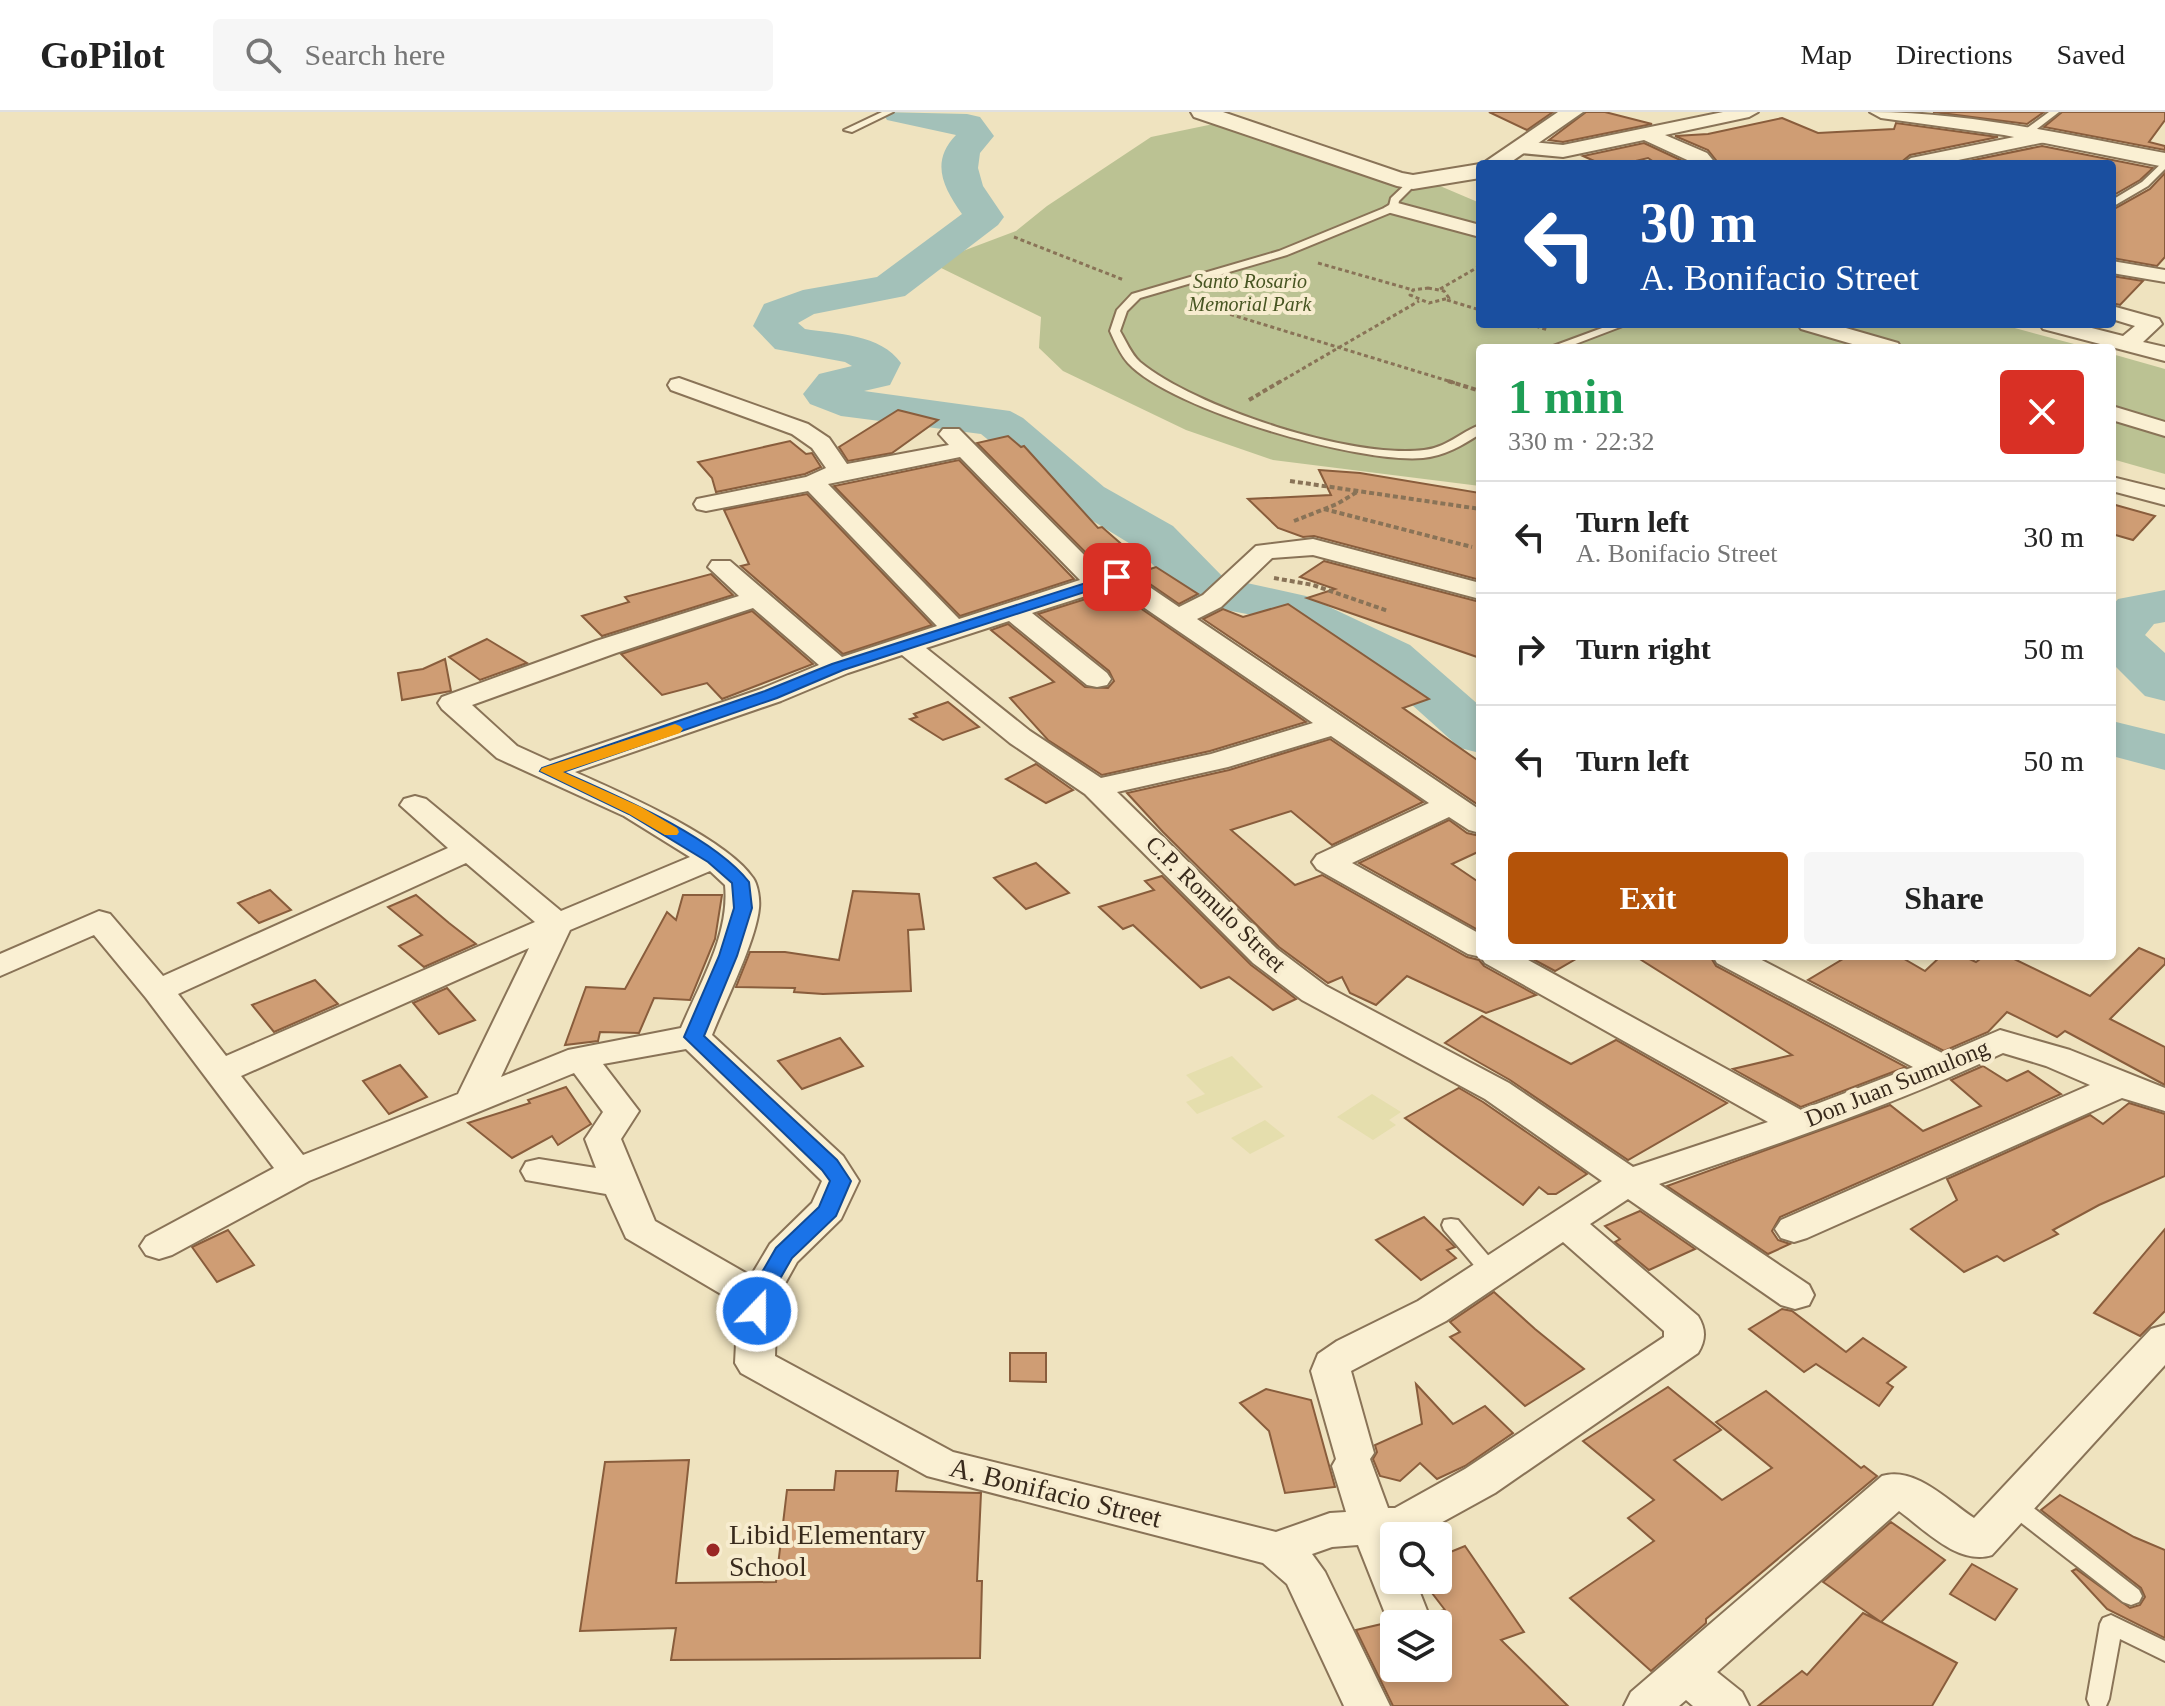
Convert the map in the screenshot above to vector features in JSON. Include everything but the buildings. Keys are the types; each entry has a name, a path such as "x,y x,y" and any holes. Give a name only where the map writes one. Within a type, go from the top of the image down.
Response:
{"street":[{"path":"1202,112 1377,173 1413,182 1476,172"},
{"path":"1499,160 1572,112"},
{"path":"1520,147 1563,151 1749,112"},
{"path":"1881,112 2035,135 2165,161"},
{"path":"1649,135 1703,160"},
{"path":"1928,160 2035,135"},
{"path":"1394,208 1476,230"},
{"path":"2116,268 2165,276"},
{"path":"2116,313 2151,324 2128,343"},
{"path":"1822,328 1876,344"},
{"path":"2067,328 2165,354"},
{"path":"679,385 800,429 821,443 841,473"},
{"path":"2116,414 2165,429"},
{"path":"706,504 814,483 823,476 958,441 1097,583"},
{"path":"814,483 955,630"},
{"path":"2116,485 2165,498"},
{"path":"1180,617 1228,587 1265,551 1313,547 1476,590"},
{"path":"721,567 838,667"},
{"path":"548,771 771,695 838,667 1117,577 1476,821"},
{"path":"159,1246 296,1172 580,1058 647,1043 694,1037 728,956 743,908 740,882 714,858 635,810 507,752 452,703 606,647 755,599"},
{"path":"1013,611 1097,679"},
{"name":"C.P. Romulo Street","path":"907,646 1020,737 1096,788 1265,956 1314,993 1497,1091 1795,1295"},
{"path":"1096,788 1218,761 1333,726"},
{"path":"415,805 557,924"},
{"path":"1450,805 1328,862 1476,945"},
{"path":"158,991 469,850"},
{"path":"220,1072 714,858"},
{"path":"0,966 99,921 158,991 296,1172"},
{"path":"472,1101 557,924"},
{"path":"1504,960 1799,1124"},
{"path":"1737,960 1943,1068"},
{"name":"A. Bonifacio Street","path":"694,1037 830,1165 841,1181 828,1210 783,1253 758,1298 755,1363 942,1465 1276,1549 1303,1572 1367,1706"},
{"name":"Don Juan Sumulong","path":"1373,1529 1353,1460 1331,1371 1332,1364 1351,1351 1432,1311 1627,1182 1799,1124 1943,1068 2000,1041 2058,1058 2120,1085 2165,1100"},
{"path":"580,1058 621,1111 603,1139 639,1229 758,1298"},
{"path":"1794,1229 2120,1085"},
{"path":"539,1171 622,1184"},
{"path":"1276,1549 1330,1530 1373,1529 1402,1524 1480,1481 1684,1343 1684,1326 1564,1222"},
{"path":"1647,1706 1897,1488 1977,1543 2165,1339"},
{"path":"1373,1529 1405,1610"},
{"path":"1685,1673 1726,1706"}],"lane":[{"path":"2035,135 2055,112"},
{"path":"849,130 887,113"},
{"path":"868,128 901,114"},
{"path":"2116,202 2145,184 2165,161"},
{"path":"1413,182 1394,200 1394,208 1283,253 1136,296 1122,310 1115,331 1133,362 1158,379 1227,412 1265,426 1326,443 1397,455 1423,454 1458,445 1476,432"},
{"path":"1566,344 1612,328"},
{"path":"1451,1225 1491,1272"},
{"path":"2014,1505 2131,1596"},
{"path":"2098,1699 2111,1624 2165,1652"}],"path":[{"path":"1014,237 1150,290 1476,390"},
{"path":"1283,253 1413,290 1440,289 1476,268"},
{"path":"1440,289 1448,293 1447,300"},
{"path":"1413,290 1410,295 1419,301"},
{"path":"1227,412 1419,301 1447,300 1476,309"},
{"path":"1290,481 1476,508"},
{"path":"1313,547 1293,521 1358,491"},
{"path":"1324,509 1369,522 1419,530 1472,547"},
{"path":"1228,587 1313,585 1388,611"}],"shaded area":[{"path":"1232,1056 1263,1087 1197,1114 1186,1102 1205,1094 1186,1075"},
{"path":"1372,1094 1401,1112 1389,1120 1396,1125 1373,1140 1337,1117"},
{"path":"1265,1120 1285,1136 1250,1154 1231,1138"}],"green space":[{"name":"Santo Rosario Memorial Park","path":"1223,122 1433,183 1476,201 1476,328 2015,328 2074,344 1476,344 1476,485 1273,460 1186,430 1063,371 1039,348 1041,317 931,263 1016,231 1047,206 1151,137"},
{"path":"2116,355 2165,369 2165,474 2116,460"}],"waterway":[{"path":"900,112 967,125 976,136 962,151 959,168 964,186 984,217 890,287 803,303 779,313 775,326 791,340 857,351 879,363 874,375 835,384 826,394 841,402 993,421 1006,428 1087,497 1155,537 1208,592 1244,596 1287,607 1391,657 1476,732"},
{"path":"2116,635 2137,610 2165,606"},
{"path":"2116,637 2165,684"},
{"path":"2116,739 2165,752"}],"slow traffic":[{"path":"671,832 635,810 548,771 675,729"}],"place":[{"name":"Libid Elementary School","path":"713,1550"}],"route":[{"path":"757,1311 758,1298 783,1253 828,1210 841,1181 830,1165 694,1037 728,956 743,908 740,882 714,858 635,810 548,771 771,695 838,667 1117,577"}]}
